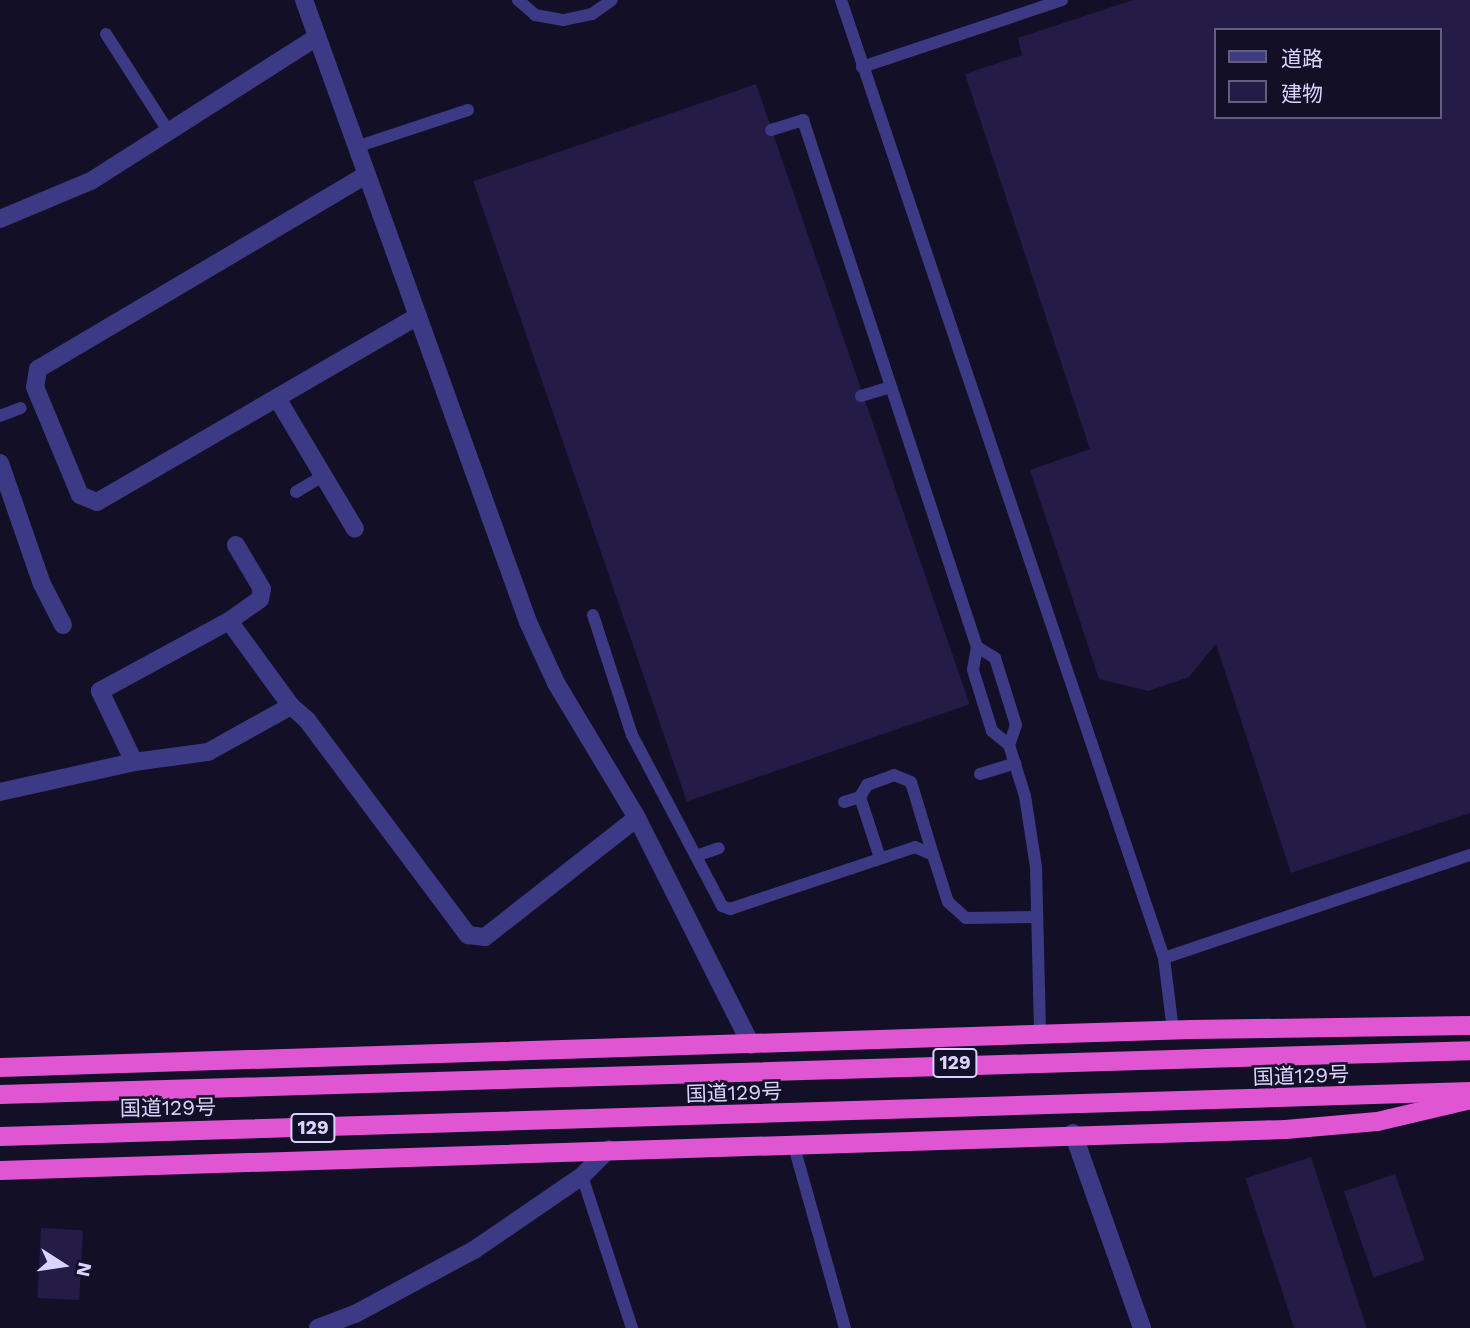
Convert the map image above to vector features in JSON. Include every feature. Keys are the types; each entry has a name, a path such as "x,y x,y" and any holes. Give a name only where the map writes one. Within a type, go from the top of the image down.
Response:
{"highway":[{"path":"0,1067 1173,1030 1470,1025"},
{"name":"国道129号","path":"0,1094 1470,1050"},
{"name":"国道129号","path":"0,1136 625,1119 1470,1090"},
{"path":"0,1170 1073,1133 1285,1129 1364,1122 1470,1099"}],"street":[{"path":"304,0 528,622 556,683 636,818 751,1045"},
{"path":"0,219 91,181 317,37"},
{"path":"366,176 38,369 35,387 80,495 97,502 418,316"},
{"path":"277,398 355,528"},
{"path":"0,463 42,584 63,625"},
{"path":"134,762 100,691 229,621 260,598 262,589 236,545"},
{"path":"229,621 291,706 307,720 468,934 485,937 636,818"},
{"path":"0,792 134,762 208,752 291,706"},
{"path":"1073,1133 1142,1328"},
{"path":"318,1328 355,1314 474,1250 582,1176 609,1149"}],"lane":[{"path":"518,0 535,15 564,20 592,14 612,0"},
{"path":"841,0 1164,958 1173,1030"},
{"path":"862,66 1062,0"},
{"path":"106,34 169,132"},
{"path":"356,147 468,110"},
{"path":"771,130 803,120 977,647 973,670 988,719 992,731 1009,745 1025,796 1036,867 1040,1035"},
{"path":"861,396 891,387"},
{"path":"0,416 21,408"},
{"path":"296,492 323,476"},
{"path":"593,615 632,735 722,906 730,909 915,847 933,855"},
{"path":"977,647 995,658 1016,725 1009,745"},
{"path":"980,774 1015,763"},
{"path":"844,802 860,797 867,785 894,775 911,782 920,793 933,855 955,911 979,919 1037,917"},
{"path":"860,797 880,858"},
{"path":"696,856 719,848"},
{"path":"1164,958 1470,855"},
{"path":"793,1143 845,1328"},
{"path":"582,1176 632,1328"}],"building":[{"path":"1133,0 1470,0 1470,813 1291,873 1216,644 1189,677 1148,691 1099,679 1030,470 1090,449 965,74 1022,55 1018,38"},
{"path":"756,84 970,704 687,802 473,181"},
{"path":"1311,1157 1367,1328 1294,1328 1245,1178"},
{"path":"1395,1174 1425,1260 1374,1278 1344,1192"},
{"path":"41,1228 83,1230 79,1300 37,1298"}]}
